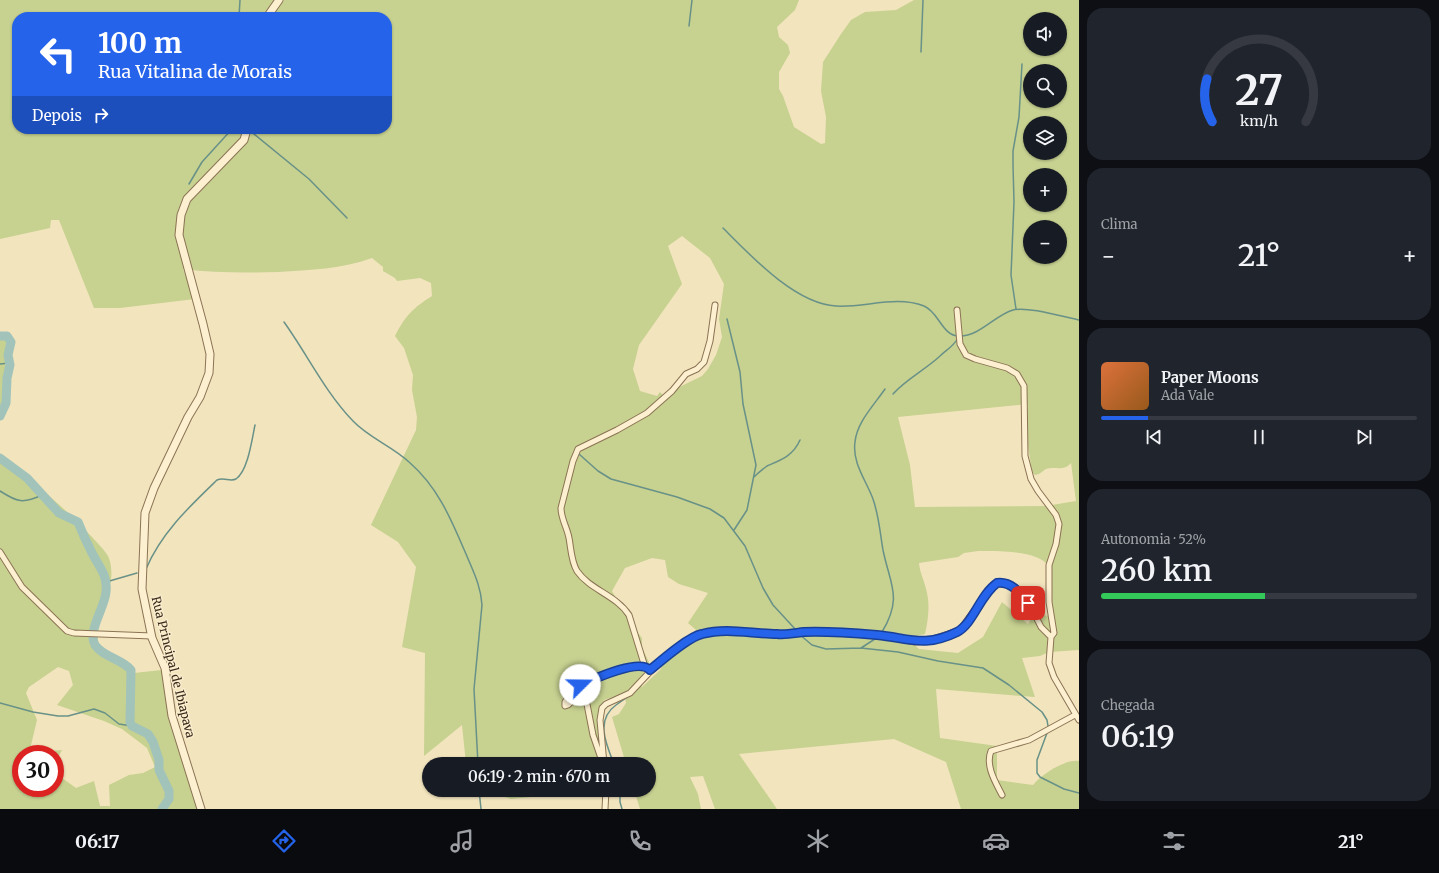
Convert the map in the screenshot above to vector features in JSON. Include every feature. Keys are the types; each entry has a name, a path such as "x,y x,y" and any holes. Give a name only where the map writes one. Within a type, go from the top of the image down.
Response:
{"street":[{"path":"271,12 279,0"},
{"name":"Rua Principal de Ibiapava","path":"201,809 172,716 164,668 152,636 142,589 144,513 154,488 188,417 200,397 209,373 210,354 192,280 179,235 181,215 187,199 244,140 246,134"},
{"path":"645,667 628,615 624,608 587,581 576,570 569,537 561,515 561,508 573,461 578,449 647,413 672,391 686,374 704,362 710,341 715,305"},
{"path":"957,310 960,344 966,355 1007,368 1017,374 1024,386 1025,456 1031,479 1056,515 1059,524 1056,544 1049,565 1049,602 1054,627 1051,637 1049,657 1051,670 1079,720"},
{"path":"0,552 22,587 64,629 71,632 152,636"},
{"path":"603,757 600,720 602,708 606,704 630,693 661,660 695,636 718,631 778,634 808,632 867,634 915,642 927,641 960,630 990,589 997,583 1001,582 1008,584 1020,592 1032,609 1041,627 1051,637"},
{"path":"600,757 585,694 582,692 565,706 565,702 580,685 591,680 631,667 645,667 650,670"},
{"path":"1002,795 993,778 989,756 991,751 1029,740 1075,715"},
{"path":"604,809 605,797"}],"green space":[{"path":"0,0 799,0 795,10 777,27 779,37 788,45 790,53 779,72 779,89 794,127 821,144 825,143 826,117 821,91 823,62 851,20 865,12 896,10 914,0 1079,0 1079,650 1049,652 1040,656 1022,658 1035,697 936,689 940,738 997,746 997,780 1033,785 1042,776 1054,768 1067,762 1079,761 1079,809 961,809 946,762 894,739 739,754 777,809 715,809 703,776 690,777 698,794 701,809 640,809 636,797 656,797 656,757 624,757 612,717 619,714 626,703 625,696 620,695 604,700 600,708 600,757 465,757 462,725 424,756 425,653 402,647 416,567 398,542 371,525 416,430 417,417 412,390 413,375 404,348 395,336 402,323 410,313 432,296 431,283 420,278 397,281 395,278 383,271 383,267 372,258 349,265 314,270 254,273 183,269 195,299 120,308 94,308 59,220 51,220 50,228 0,239","holes":["682,236 710,258 724,284 719,319 722,337 716,355 702,376 663,395 660,392 657,396 640,391 633,369 639,345 682,284 668,246","1028,404 1026,432 1032,472 1037,475 1046,469 1062,468 1071,463 1076,501 1046,506 915,507 910,465 898,417","995,551 1027,554 1044,561 1050,570 1050,616 1034,614 1028,624 1002,602 983,637 958,653 919,649 907,638 925,634 927,624 928,598 919,563 958,557 964,553","652,558 665,560 668,577 679,584 708,593 688,623 702,635 664,663 660,670 642,687 639,683 649,662 642,648 642,638 633,627 612,591 625,568"]},
{"path":"0,332 9,334 11,338 7,343 3,404 0,417"},
{"path":"0,456 11,463 63,508 92,537 108,556 111,567 111,579 98,628 98,647 134,673 162,670 198,809 0,809","holes":["58,667 69,671 73,685 57,705 104,721 122,729 147,748 155,767 143,773 129,775 109,785 110,806 100,806 94,781 76,788 64,779 64,797 12,797 12,745 31,745 37,720 26,693 29,687"]},
{"path":"505,797 531,797 511,799"}],"waterway":[{"path":"239,12 240,0"},
{"path":"689,26 692,0"},
{"path":"921,52 923,0"},
{"path":"1016,309 1011,275 1014,202 1013,151 1019,117 1022,64"},
{"path":"189,184 202,162 227,134"},
{"path":"254,134 309,179 347,218"},
{"path":"723,228 760,264 789,288 820,303 836,306 891,302 913,303 929,309 948,332 959,336 980,330 1000,316 1019,309 1055,314 1079,320"},
{"path":"727,319 740,372 743,404 756,465 747,510 734,530"},
{"path":"284,322 343,410 359,427 402,456 419,472 436,493 449,516 476,579 482,605 474,689 478,757"},
{"path":"0,336 7,336 11,342 8,355 10,365 7,378 6,403 0,416"},
{"path":"893,394 954,344 958,338"},
{"path":"0,364 10,363"},
{"path":"882,632 892,609 893,591 883,550 875,505 860,471 856,457 855,442 856,435 862,421 885,389"},
{"path":"146,569 152,556 168,532 197,500 217,480 234,480 240,475 244,469 249,454 255,425"},
{"path":"754,477 767,466 790,454 800,440"},
{"path":"579,454 598,471 611,479 677,497 710,509 724,518 745,546 763,588 773,605 796,630"},
{"path":"0,458 27,478 59,513 78,522 102,571 106,581 106,592 93,633 93,640 98,649 123,663 131,670 130,722 132,726 148,734 153,742 159,760 159,770 169,791 169,799 162,809"},
{"path":"0,491 11,498 25,501 42,495"},
{"path":"106,582 137,573"},
{"path":"799,634 812,645 826,649 861,648 898,652 938,661 983,668 1009,685 1042,712 1047,720 1048,726"},
{"path":"861,648 878,637"},
{"path":"611,757 604,733 606,718 616,705 641,685"},
{"path":"0,703 33,712 58,716 68,716 94,709 105,713 119,724 132,726"},
{"path":"1047,733 1037,760 1037,773 1040,777 1064,789 1079,793"},
{"path":"480,797 481,809"},
{"path":"620,797 622,809"}],"route":[{"path":"580,685 631,667 640,666 650,670 661,660 695,636 702,633 718,631 742,631 764,634 814,632 878,635 915,642 927,641 946,636 960,630 985,595 997,583 1001,582 1014,587 1020,592 1028,603"}]}
